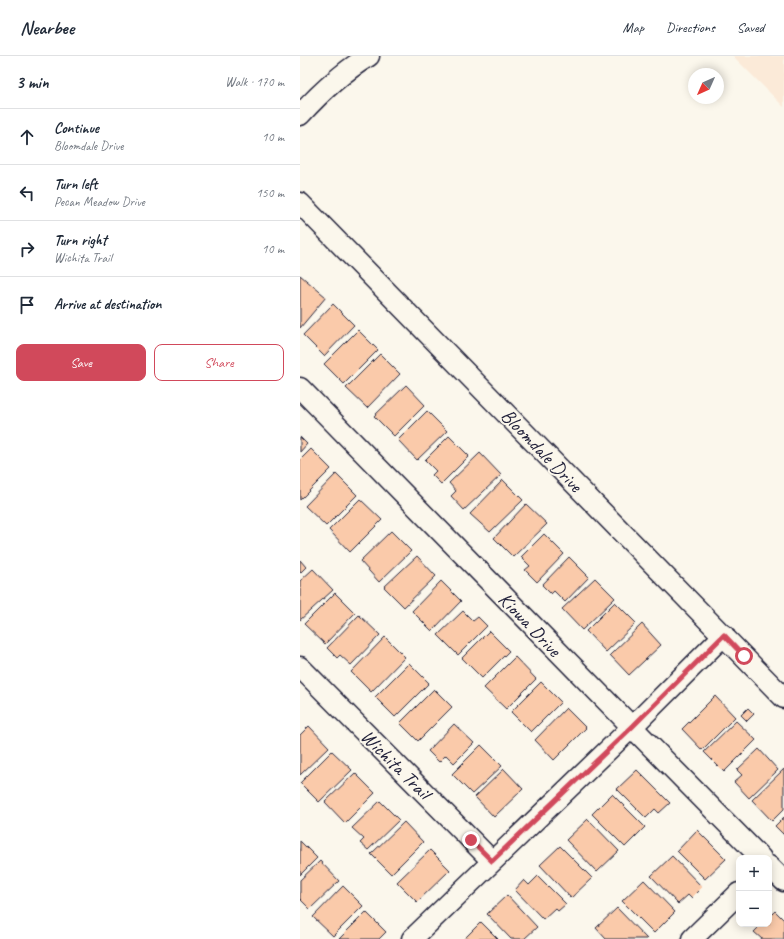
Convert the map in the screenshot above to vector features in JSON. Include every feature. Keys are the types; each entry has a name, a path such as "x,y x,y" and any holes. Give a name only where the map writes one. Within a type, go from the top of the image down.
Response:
{"street":[{"path":"300,114 330,84 369,56"},
{"name":"Bloomdale Drive","path":"300,203 784,698"},
{"name":"Kiowa Drive","path":"300,388 758,855"},
{"path":"412,939 632,727 724,635"},
{"name":"Wichita Trail","path":"300,666 492,861"},
{"path":"772,869 784,881"},
{"path":"692,939 736,896"}],"shaded area":[{"path":"733,56 784,56 784,107"}],"building":[{"path":"300,275 326,297 300,328"},
{"path":"333,304 354,325 324,356 303,335"},
{"path":"358,330 378,350 344,384 324,364"},
{"path":"380,354 400,374 367,408 346,388"},
{"path":"406,385 425,405 394,436 374,416"},
{"path":"427,411 447,431 417,460 398,440"},
{"path":"449,436 469,456 441,484 432,475 436,471 425,460"},
{"path":"300,437 307,444 300,452"},
{"path":"311,449 331,469 300,500 300,460"},
{"path":"480,453 501,475 464,510 451,496 456,491 449,483"},
{"path":"336,474 357,495 326,526 305,506"},
{"path":"503,480 523,500 490,532 470,514"},
{"path":"360,499 382,520 350,552 329,530"},
{"path":"526,504 547,524 513,557 494,538"},
{"path":"391,531 411,551 379,582 360,561"},
{"path":"544,534 564,554 537,582 525,570 530,566 521,557"},
{"path":"417,556 436,576 404,607 384,587"},
{"path":"569,557 589,577 565,602 554,591 551,594 542,585"},
{"path":"300,560 306,567 300,573"},
{"path":"313,569 333,590 300,620 300,581"},
{"path":"595,578 615,598 582,630 562,609"},
{"path":"441,581 461,601 432,631 412,611"},
{"path":"335,593 355,613 325,644 304,624"},
{"path":"615,602 636,623 606,652 586,631"},
{"path":"463,611 473,621 478,617 487,626 458,655 438,635"},
{"path":"359,615 380,635 351,665 340,655 337,658 327,648"},
{"path":"642,624 661,645 629,675 610,655"},
{"path":"489,631 509,651 482,678 462,658"},
{"path":"385,637 405,657 371,692 351,672"},
{"path":"515,657 536,679 506,709 484,688"},
{"path":"409,663 429,683 395,717 375,697"},
{"path":"541,682 561,702 531,732 511,712"},
{"path":"434,689 452,707 418,741 400,723"},
{"path":"715,696 735,717 702,750 682,729"},
{"path":"566,708 586,728 554,760 535,740"},
{"path":"748,708 754,714 747,721 741,715"},
{"path":"736,721 756,740 724,772 704,752"},
{"path":"454,724 474,743 454,763 446,755 439,762 428,751"},
{"path":"309,726 329,747 300,775 300,735"},
{"path":"481,745 502,766 472,794 452,774"},
{"path":"759,749 778,770 749,798 734,782 742,775 737,770"},
{"path":"332,751 352,770 319,802 300,783"},
{"path":"504,769 523,789 494,817 475,797"},
{"path":"784,769 784,809 772,821 752,800"},
{"path":"637,770 670,803 659,813 655,809 646,818 617,789"},
{"path":"355,773 375,793 345,823 325,802"},
{"path":"612,794 645,827 625,847 592,814"},
{"path":"380,801 399,820 368,850 360,843 364,839 352,828"},
{"path":"784,817 784,835 775,826"},
{"path":"588,819 619,851 597,872 566,840"},
{"path":"404,822 423,842 391,874 371,854"},
{"path":"697,830 726,859 705,879 677,851"},
{"path":"300,841 317,858 300,875"},
{"path":"560,846 592,878 571,898 540,865"},
{"path":"430,850 450,870 417,902 397,882"},
{"path":"672,856 702,887 691,898 688,895 678,904 651,876"},
{"path":"320,861 339,881 310,909 300,899 300,880"},
{"path":"538,876 566,904 558,911 555,908 543,919 515,890 524,880 529,885"},
{"path":"644,880 675,912 654,933 622,901"},
{"path":"343,886 363,906 333,936 313,917"},
{"path":"507,895 537,927 524,939 511,939 487,914"},
{"path":"617,908 647,939 606,939 596,928"},
{"path":"775,911 784,920 784,939 762,939 754,932 759,927 772,927 772,914"},
{"path":"366,912 386,932 379,939 339,939"},
{"path":"481,922 498,939 464,939"}],"route":[{"path":"471,840 492,861 632,727 724,635 744,656"}]}
